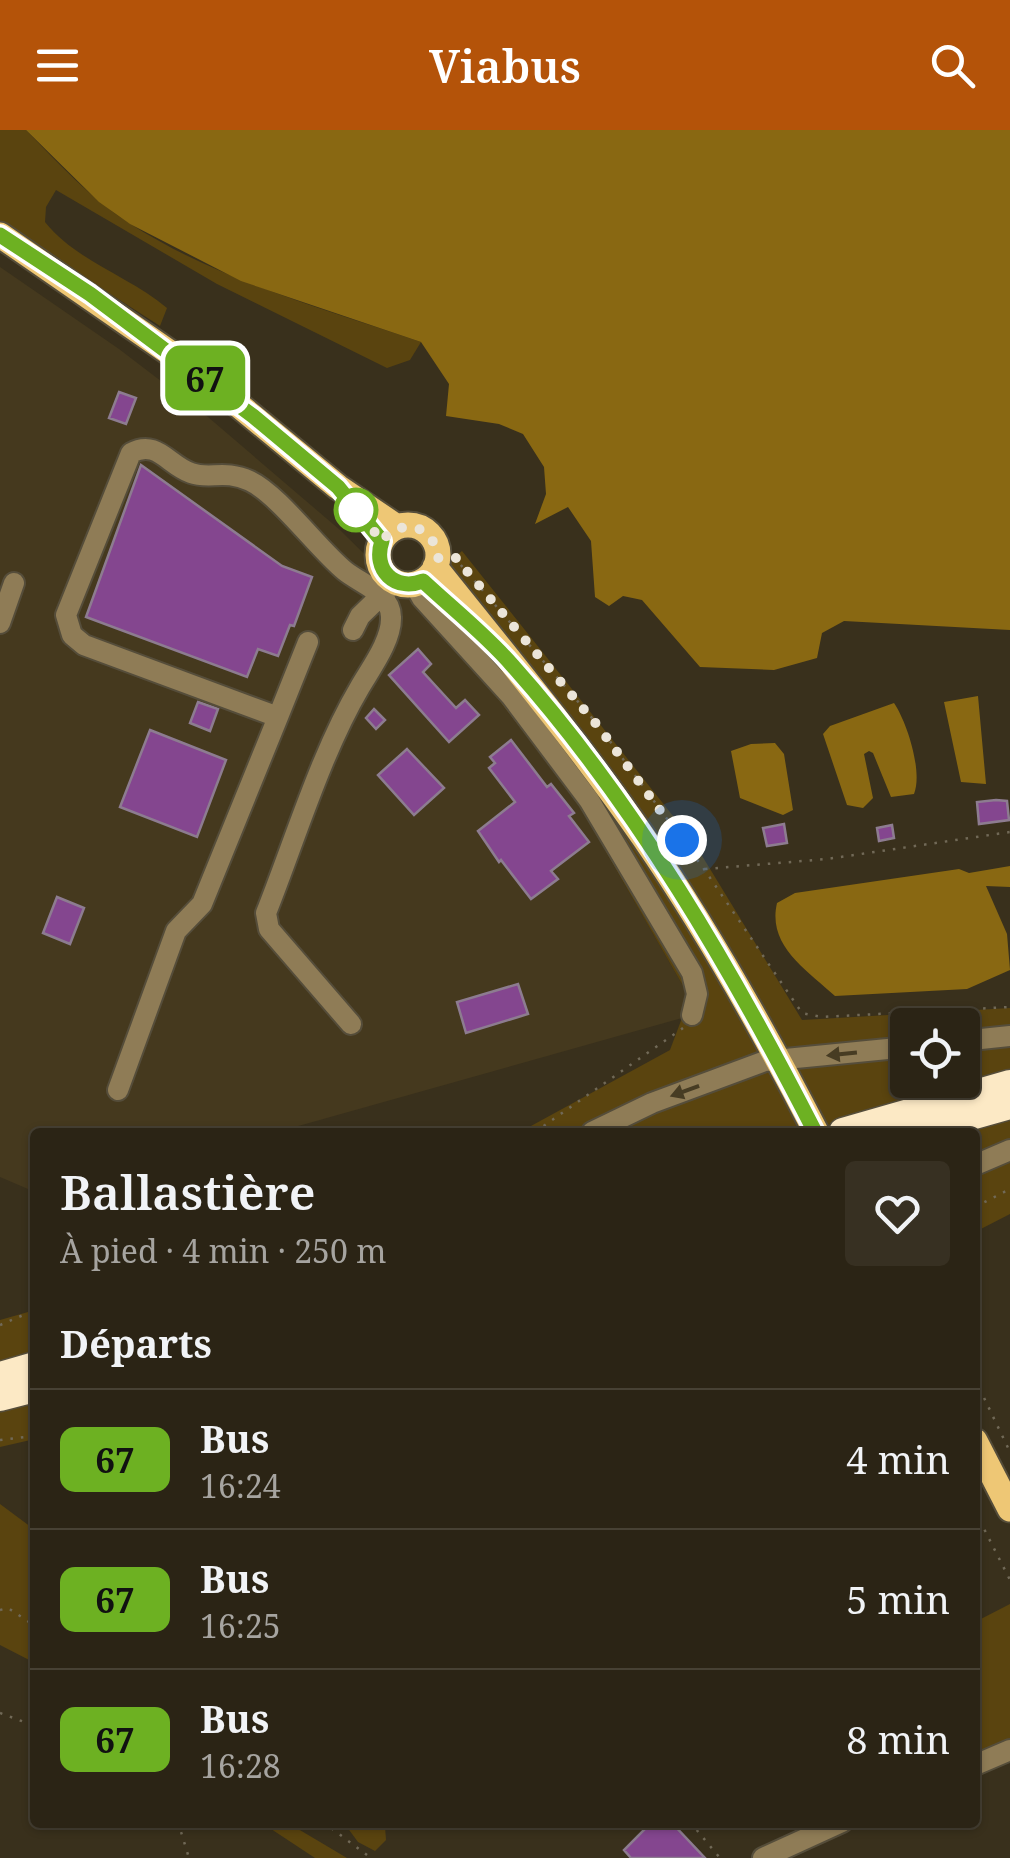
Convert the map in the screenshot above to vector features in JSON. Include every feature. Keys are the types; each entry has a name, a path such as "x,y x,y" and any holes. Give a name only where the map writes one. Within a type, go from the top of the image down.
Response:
{"highway":[{"path":"857,1128 1010,1084"},
{"path":"928,1128 1010,1104"},
{"path":"0,1376 30,1367"},
{"path":"0,1397 30,1389"}],"main road":[{"path":"0,235 202,375 390,534"},
{"path":"414,578 433,538 417,527 390,534 379,550 382,569 414,578 511,663 586,758 702,926 812,1126"},
{"path":"980,1451 1010,1509"}],"street":[{"path":"278,717 84,645 72,636 66,616 131,454 151,448 192,474 231,473 256,484 345,571 414,578"},
{"path":"353,630 360,616 414,578"},
{"path":"414,578 422,598 512,696 608,829 692,973 697,994 692,1014"},
{"path":"351,1024 269,929 266,913 346,710 375,661 392,623 391,611 414,578"},
{"path":"0,624 14,583"},
{"path":"118,1090 176,931 202,904 308,642"},
{"path":"980,1039 1010,1036"},
{"path":"600,1128 652,1103 765,1061 890,1049"},
{"path":"980,1163 1010,1150"},
{"path":"980,1763 1010,1750"},
{"path":"763,1858 829,1828"}],"path":[{"path":"414,578 455,557 598,726 704,869 802,1013 821,1018 1010,1007"},
{"path":"704,869 827,859 1010,832"},
{"path":"541,1128 671,1039 692,1014"},
{"path":"980,1204 1010,1189"},
{"path":"0,1325 30,1312"},
{"path":"980,1389 1010,1452"},
{"path":"0,1440 30,1437"},
{"path":"980,1522 1010,1580"},
{"path":"0,1610 8,1608 30,1623"},
{"path":"0,1713 30,1724"},
{"path":"180,1828 189,1858"},
{"path":"330,1828 371,1858"},
{"path":"695,1828 720,1858"}],"shaded area":[{"path":"0,130 26,130 101,203 198,261 271,291 421,342 410,360 387,368 217,284 56,190 46,207 45,222 87,258 167,308 160,326 0,223"},
{"path":"26,130 1010,130 1010,630 844,621 822,633 817,658 774,670 700,667 642,600 623,596 609,606 595,597 591,541 568,507 535,524 546,494 544,467 523,434 499,424 446,416 449,384 421,342 241,281 130,224 99,202"},
{"path":"0,267 119,349 208,417 340,530 456,645 597,827 606,852 686,991 682,1018 291,1128 30,1128 30,1190 0,1177"},
{"path":"462,551 693,841 802,1020 890,1015 890,1098 980,1098 980,1010 1010,1008 1010,1214 980,1229 980,1128 527,1128 670,1050 682,1018 686,991 606,852 597,827 456,645 409,597"},
{"path":"978,696 986,784 961,782 944,702"},
{"path":"894,703 912,747 914,794 891,797 869,751 864,754 873,798 863,808 847,805 823,734 830,726"},
{"path":"775,743 784,754 793,810 783,815 740,798 731,751 751,744"},
{"path":"1010,866 1010,887 986,886 1007,934 1010,970 967,989 835,996 792,956 778,932 777,903 795,893 959,869 969,873"},
{"path":"30,1311 30,1440 0,1447 0,1320"},
{"path":"0,1504 30,1526 30,1660 0,1645"},
{"path":"1010,1604 1010,1738 980,1752 980,1619"},
{"path":"270,1828 296,1828 347,1858 315,1858"},
{"path":"348,1828 385,1828 386,1840 375,1851 358,1842"}],"building":[{"path":"119,392 136,398 126,424 109,418"},
{"path":"141,465 282,566 312,577 278,656 258,649 247,677 86,617"},
{"path":"418,649 431,664 423,672 456,708 465,700 479,715 449,742 389,675"},
{"path":"198,702 218,709 210,731 190,723"},
{"path":"374,709 385,720 376,729 366,718"},
{"path":"150,730 226,760 197,837 120,807"},
{"path":"511,740 547,787 551,784 574,813 569,816 589,842 551,871 558,879 531,899 478,831 515,802 489,768 495,763 490,757"},
{"path":"407,749 444,788 414,815 378,775"},
{"path":"1007,801 1009,820 979,824 977,802"},
{"path":"784,824 787,843 767,846 763,828"},
{"path":"892,825 894,838 879,841 877,828"},
{"path":"57,897 84,908 70,944 43,933"},
{"path":"518,984 528,1014 466,1033 457,1002"},
{"path":"646,1828 677,1828 705,1858 631,1858 624,1850"}],"bus line":[{"name":"67","path":"0,235 202,375 338,487 382,541 379,560 387,576 404,585 423,581 511,663 586,758 702,926 813,1128"}],"route":[{"path":"356,510 354,507 382,541 398,528 417,527 433,538 438,558 455,557 598,726 682,840"}]}
